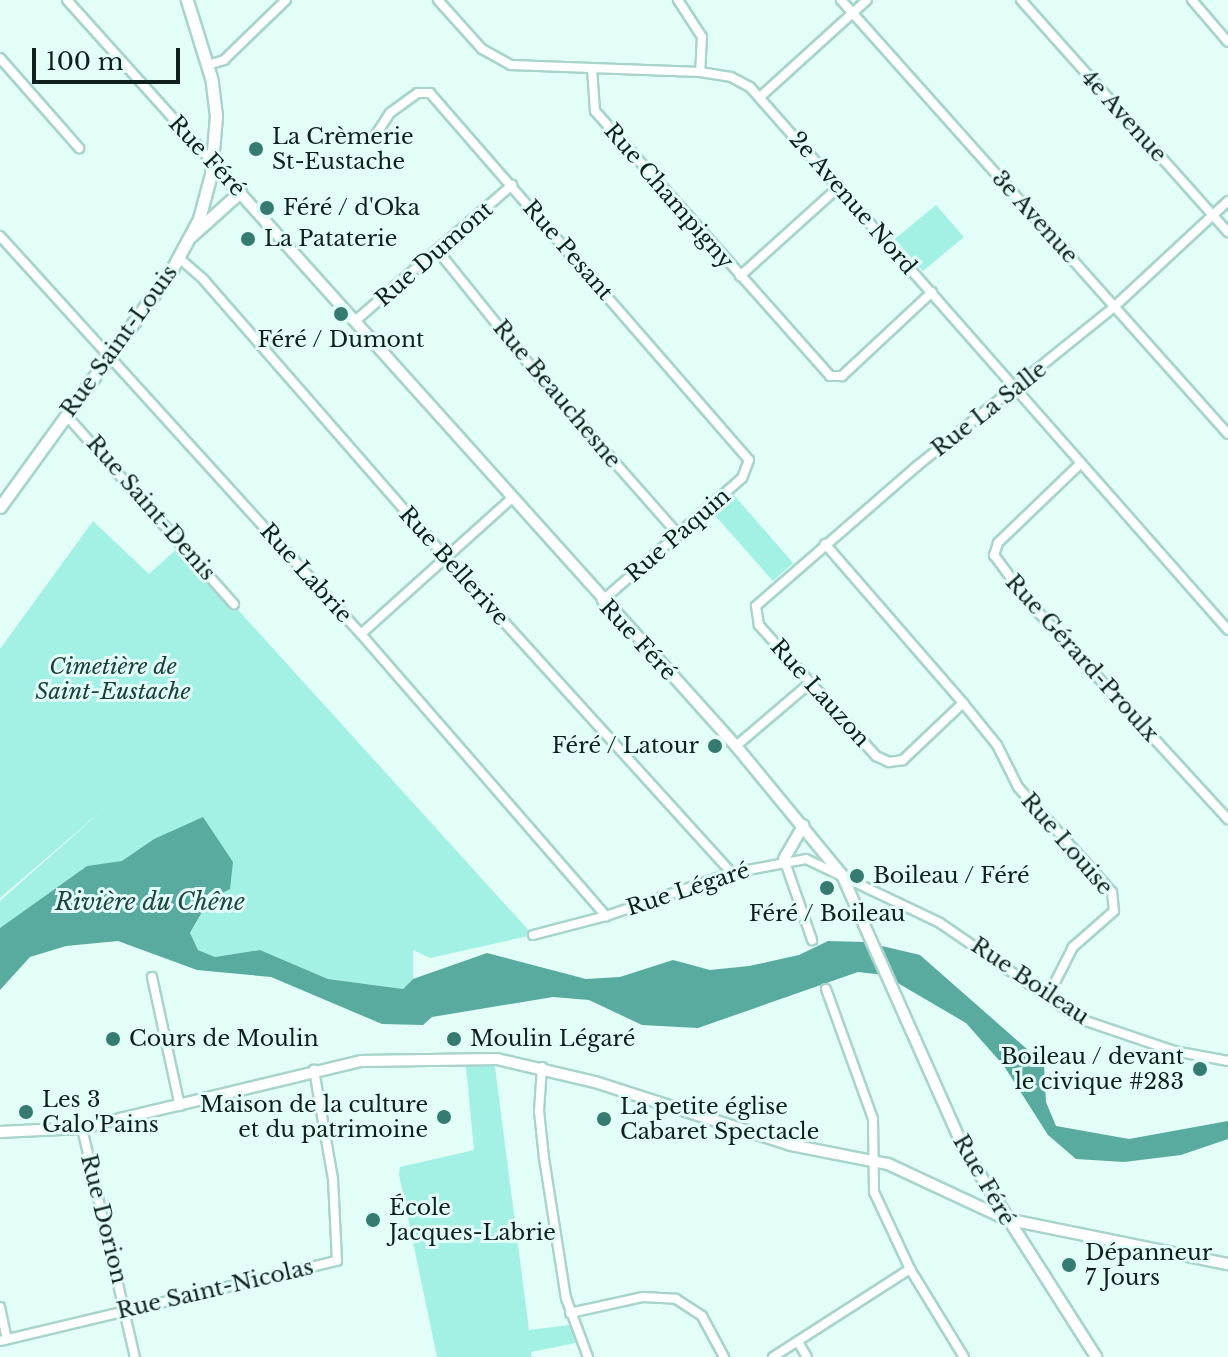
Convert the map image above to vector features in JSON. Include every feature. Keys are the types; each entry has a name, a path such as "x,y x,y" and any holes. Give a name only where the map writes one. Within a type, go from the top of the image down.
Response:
{"main road":[{"name":"Rue Saint-Louis","path":"0,507 179,258 190,236 213,163 216,116 208,65 187,0"},
{"path":"190,236 240,192"}],"street":[{"name":"Rue Féré","path":"67,0 602,601 736,746 842,875 965,1151 1096,1357"},
{"path":"208,65 224,60 286,0"},
{"name":"2e Avenue Nord","path":"438,0 495,59 592,68 700,72 731,77 760,97 1228,630"},
{"path":"678,0 702,37 700,72"},
{"name":"3e Avenue","path":"841,0 1228,434"},
{"path":"760,97 867,0"},
{"name":"4e Avenue","path":"1021,0 1228,232"},
{"path":"1192,0 1228,42"},
{"path":"0,58 79,148"},
{"name":"Rue Champigny","path":"592,68 595,111 822,370 837,378 932,292"},
{"name":"Rue Pesant","path":"375,136 390,113 418,93 430,93 744,450 748,465"},
{"name":"Rue Dumont","path":"355,321 512,185"},
{"name":"Rue Champigny","path":"740,276 839,187"},
{"name":"Rue La Salle","path":"755,618 756,606 825,544 1115,306 1228,201"},
{"name":"Rue Labrie","path":"0,236 361,634 606,916"},
{"name":"Rue Beauchesne","path":"438,251 536,373 679,535"},
{"name":"Rue Bellerive","path":"179,258 203,279 447,559 732,873"},
{"name":"Rue Saint-Denis","path":"66,415 234,604"},
{"name":"Rue Gérard-Proulx","path":"1081,463 998,543 994,555 1028,601 1228,819"},
{"name":"Rue Paquin","path":"602,601 742,478 748,465"},
{"path":"361,634 512,498"},
{"name":"Rue Louise","path":"825,544 963,703 997,745 1018,787 1115,901 1114,911 1073,947 1048,996"},
{"name":"Rue Lauzon","path":"755,618 876,756 889,762 903,760 963,703"},
{"path":"736,746 810,683"},
{"path":"804,825 784,859 812,940"},
{"name":"Rue Légaré","path":"533,935 606,916 732,873 784,859 806,859 842,875"},
{"name":"Rue Boileau","path":"842,875 940,923 1048,996 1100,1026 1174,1051 1228,1061"},
{"path":"152,977 180,1106"},
{"path":"826,989 873,1119 874,1192 910,1269 964,1357"},
{"path":"0,1132 82,1128 180,1106 314,1070 386,1059 456,1057 542,1067 791,1145 873,1160 1006,1219 1228,1264"},
{"path":"542,1067 539,1111 544,1158 570,1313 588,1357"},
{"name":"Rue Saint-Nicolas","path":"4,1340 337,1261 333,1179 314,1070"},
{"name":"Rue Dorion","path":"82,1128 135,1357"},
{"path":"773,1357 910,1269"},
{"path":"570,1313 643,1297 676,1299 702,1316 724,1357"},
{"path":"0,1307 4,1340"},
{"path":"798,1342 807,1357"}],"green space":[{"path":"936,205 964,237 923,271 895,239"},
{"path":"733,494 793,563 773,581 712,512"},
{"name":"Cimetière de Saint-Eustache","path":"93,521 149,574 180,546 533,935 430,958 413,950 413,979 403,989 328,979 260,950 215,957 198,950 190,934 209,900 230,889 154,839 122,862 87,866 0,928 0,901 106,807 0,898 0,649"},
{"path":"465,1057 494,1059 529,1330 569,1325 581,1342 531,1352 531,1357 437,1357 399,1175 400,1167 474,1150"}],"water":[{"name":"Rivière du Chêne","path":"203,817 233,862 230,889 209,900 190,933 198,950 215,957 260,950 328,979 403,989 413,979 487,953 586,979 620,977 673,960 710,970 749,966 799,955 828,941 865,942 920,955 1044,1064 1046,1102 1056,1126 1129,1139 1228,1121 1228,1139 1181,1155 1124,1162 1076,1159 1048,1135 1004,1066 966,1023 884,975 858,972 698,1028 642,1025 589,1000 553,997 432,1017 423,1025 382,1024 271,977 197,970 118,941 66,946 30,957 0,990 0,928 87,866 122,861 154,839"}],"place":[{"name":"La Crèmerie St-Eustache","path":"256,149"},
{"name":"Féré / d'Oka","path":"267,208"},
{"name":"La Pataterie","path":"248,239"},
{"name":"Féré / Dumont","path":"341,314"},
{"name":"Féré / Latour","path":"715,746"},
{"name":"Boileau / Féré","path":"857,876"},
{"name":"Féré / Boileau","path":"827,888"},
{"name":"Cours de Moulin","path":"113,1039"},
{"name":"Moulin Légaré","path":"454,1039"},
{"name":"Boileau / devant le civique #283","path":"1200,1069"},
{"name":"Les 3 Galo'Pains","path":"26,1112"},
{"name":"Maison de la culture et du patrimoine","path":"444,1117"},
{"name":"La petite église Cabaret Spectacle","path":"604,1119"},
{"name":"École Jacques-Labrie","path":"373,1220"},
{"name":"Dépanneur 7 Jours","path":"1069,1265"}]}
